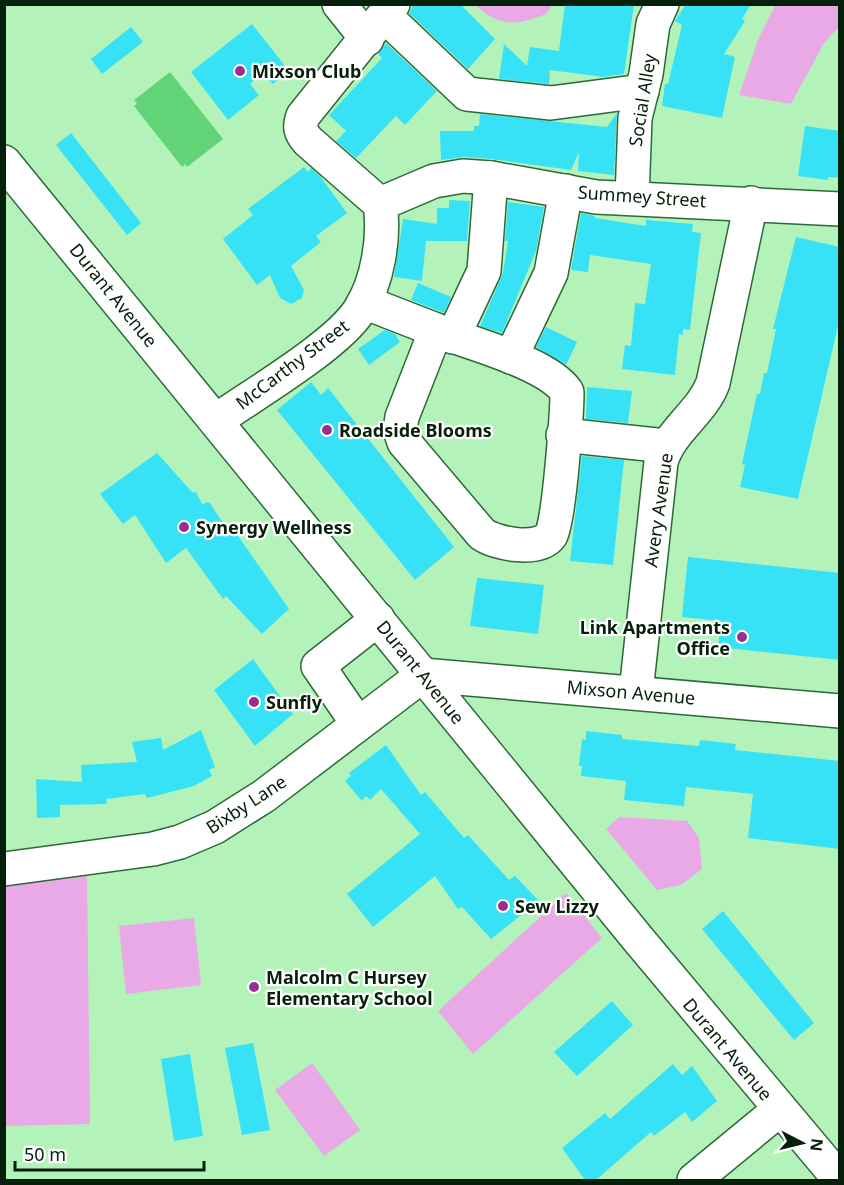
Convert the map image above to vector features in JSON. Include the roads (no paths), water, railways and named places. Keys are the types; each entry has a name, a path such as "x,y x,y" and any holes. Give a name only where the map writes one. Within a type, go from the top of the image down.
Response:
{"street":[{"path":"339,4 381,20 467,94 551,104 642,91"},
{"name":"Social Alley","path":"632,198 635,118 653,24 662,4"},
{"path":"380,204 308,141 300,126 303,116 381,20"},
{"name":"Durant Avenue","path":"4,162 779,1110 840,1180"},
{"name":"Summey Street","path":"380,204 434,181 464,176 491,178 596,197 840,209"},
{"path":"364,302 445,333 511,357 561,383 567,392 557,514 551,535 540,543 529,544 491,540 482,534 411,452 400,430 402,417 445,333 484,271 491,178"},
{"path":"511,357 551,273 566,190"},
{"name":"Avery Avenue","path":"636,692 661,462 666,446 703,401 713,383 751,203"},
{"name":"McCarthy Street","path":"217,420 338,334 359,312 376,271 382,218 380,204"},
{"path":"562,435 666,446"},
{"path":"358,724 318,666 378,619"},
{"name":"Mixson Avenue","path":"423,675 840,711"},
{"name":"Bixby Lane","path":"4,868 153,849 180,842 215,827 238,813 423,675"},
{"path":"694,1180 779,1110"}],"place":[{"name":"Mixson Club","path":"240,71"},
{"name":"Roadside Blooms","path":"327,430"},
{"name":"Synergy Wellness","path":"184,527"},
{"name":"Link Apartments Office","path":"742,637"},
{"name":"Sunfly","path":"254,702"},
{"name":"Sew Lizzy","path":"503,906"},
{"name":"Malcolm C Hursey Elementary School","path":"254,987"}]}
